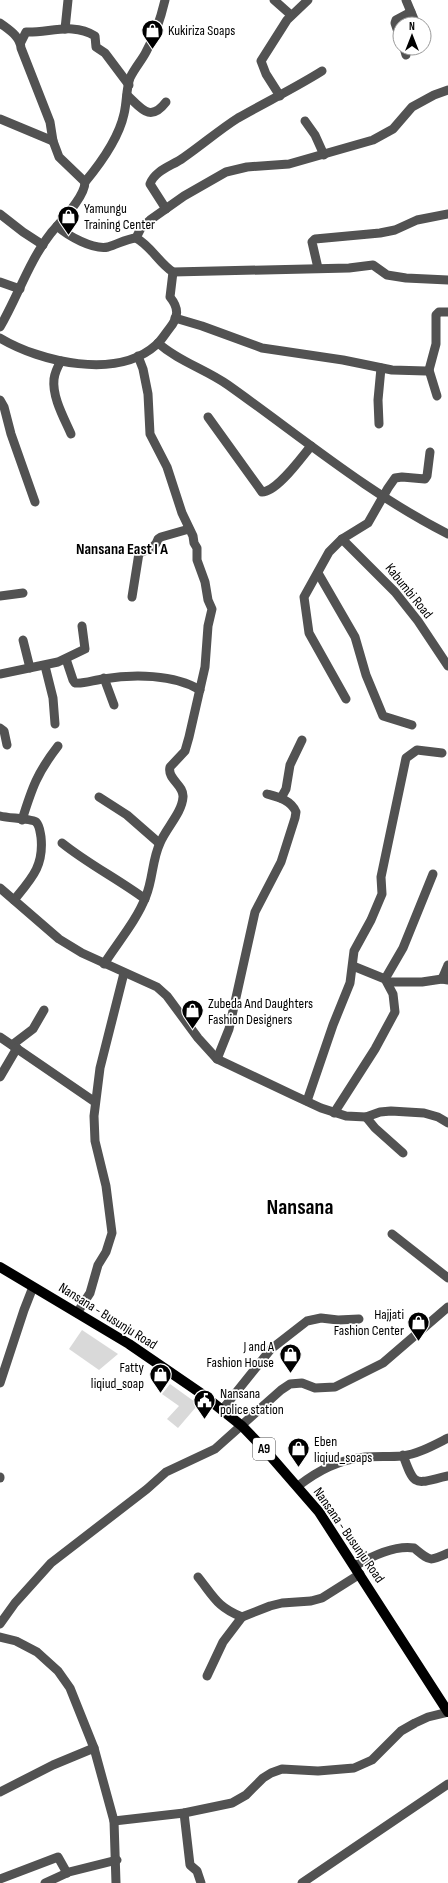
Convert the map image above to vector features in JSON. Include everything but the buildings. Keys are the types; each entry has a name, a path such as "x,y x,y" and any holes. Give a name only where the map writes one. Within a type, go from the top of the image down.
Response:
{"main road":[{"name":"Nansana - Busunju Road","path":"0,1268 129,1344 202,1394 242,1426 298,1486 319,1512 358,1570 448,1712"}],"street":[{"path":"65,29 68,0"},
{"path":"0,327 43,245 85,188 85,182 98,167 119,128 125,113 130,78 150,44 166,0"},
{"path":"274,0 291,15"},
{"path":"280,96 266,74 261,61 291,15 308,0"},
{"path":"406,0 413,16"},
{"path":"405,16 411,12"},
{"path":"0,23 14,34 20,42 50,122 53,141 59,157 85,182"},
{"path":"20,42 26,32 36,33 43,30 65,29 83,30 95,36 96,47 105,53 129,85"},
{"path":"166,209 150,184 160,171 183,158 210,137 238,119 322,71"},
{"path":"57,226 69,236 100,247 109,246 136,238 145,223 190,193 236,169 289,164 373,140 393,129 412,107 434,95 448,90"},
{"path":"127,95 141,108 153,113 161,109 166,102"},
{"path":"0,119 53,141"},
{"path":"305,121 315,135 324,155"},
{"path":"0,214 43,245"},
{"path":"318,268 312,242 315,239 380,233 395,230 417,220 448,214"},
{"path":"136,238 142,242 172,272 349,268 373,265 387,275 406,278 448,280"},
{"path":"0,338 19,348 61,361 80,364 106,365 122,362 138,356 158,343 176,318 177,305 170,297 172,272"},
{"path":"0,282 20,289"},
{"path":"437,396 429,370 436,339 436,315 439,312 448,312"},
{"path":"176,318 262,348 392,370 429,370"},
{"path":"158,343 183,361 214,375 311,446 384,496 411,514 448,534"},
{"path":"104,964 145,899 159,843 177,813 183,798 181,789 170,774 169,770 187,746 205,667 208,626 212,609 208,600 205,582 197,560 197,548 173,489 166,467 150,434 148,394 143,369 138,356"},
{"path":"61,361 55,374 54,386 59,405 72,434"},
{"path":"379,424 378,400 381,368"},
{"path":"0,400 4,407 11,434 35,502"},
{"path":"208,417 262,492 268,491 288,474 311,446"},
{"path":"346,699 309,633 304,597 307,589 318,574 329,552 342,539 368,523 395,478 402,477 425,479 427,476 430,452"},
{"path":"132,597 139,553 151,549 161,537 189,529"},
{"name":"Kabumbi Road","path":"342,539 395,592 447,661"},
{"path":"318,574 355,637 366,675 383,716 412,726"},
{"path":"0,596 23,593"},
{"path":"0,674 45,666 66,659 85,649 82,626"},
{"path":"23,640 30,668"},
{"path":"66,659 75,683 104,678 156,676 185,682 200,690"},
{"path":"45,666 53,698 55,724"},
{"path":"104,678 114,705"},
{"path":"0,728 4,730 7,745"},
{"path":"281,798 286,789 290,765 302,740"},
{"path":"22,820 34,783 44,764 58,746"},
{"path":"307,1101 333,1025 350,983 354,951 371,920 382,894 381,878 406,758 418,750 442,753"},
{"path":"217,1059 229,1029 255,912 280,862 295,818 296,812 294,807 281,798 267,794"},
{"path":"100,797 127,815 159,843"},
{"path":"0,816 22,820 34,820 40,827 42,852 38,867 30,881 14,900"},
{"path":"62,843 145,899"},
{"path":"334,1113 375,1049 395,1012 393,994 387,980 403,948 433,874"},
{"path":"0,888 73,953 104,964 157,987 167,996 204,1047 217,1059 334,1113 346,1116 366,1117 391,1111 424,1113 438,1117 448,1123"},
{"path":"353,966 387,980 422,982 445,980 448,965"},
{"path":"77,1314 90,1293 98,1265 106,1252 112,1233 106,1186 95,1141 94,1116 100,1068 124,973"},
{"path":"0,1077 15,1047 33,1029 44,1010"},
{"path":"0,1037 95,1102"},
{"path":"366,1117 375,1128 403,1153"},
{"path":"392,1234 448,1278"},
{"path":"0,1383 24,1310 34,1287"},
{"path":"0,1624 15,1603 43,1572 63,1553 135,1498 166,1472 215,1449 281,1390 290,1384 302,1383 324,1389 335,1387 383,1363 448,1307"},
{"path":"222,1410 271,1349 307,1321 321,1318 338,1320 359,1319"},
{"path":"298,1486 319,1471 333,1464 346,1460 402,1456 448,1438"},
{"path":"402,1456 410,1475 414,1480 422,1482 448,1476"},
{"path":"207,1676 223,1642 242,1617 282,1603 311,1601 322,1598 358,1570 373,1556 399,1548 414,1548 428,1560 432,1560 448,1553"},
{"path":"198,1577 220,1605 227,1611 242,1617"},
{"path":"0,1637 16,1641 37,1652 58,1671 70,1688 94,1748 114,1821 117,1860 116,1883"},
{"path":"114,1821 184,1813 232,1803 246,1795 263,1778 282,1769 318,1771 354,1768 372,1760 402,1731 415,1723 428,1717 448,1712"},
{"path":"0,1792 53,1765 94,1748"},
{"path":"302,1883 448,1784"},
{"path":"184,1813 190,1865 197,1871 201,1883"},
{"path":"0,1879 58,1857 68,1873"},
{"path":"44,1883 68,1873 117,1860"}],"shaded area":[{"path":"82,1330 118,1354 99,1370 69,1349"},
{"path":"170,1384 195,1402 196,1407 178,1428 167,1419 179,1406 162,1394"}],"place":[{"name":"Kukiriza Soaps","path":"153,50"},
{"name":"Yamungu Training Center","path":"68,236"},
{"name":"Zubeda And Daughters Fashion Designers","path":"193,1030"},
{"name":"Hajjati Fashion Center","path":"419,1342"},
{"name":"J and A Fashion House","path":"290,1374"},
{"name":"Fatty liqiud_soap","path":"160,1394"},
{"name":"Nansana police station","path":"205,1420"},
{"name":"Eben liqiud_soaps","path":"299,1468"}],"district":[{"name":"Nansana East I A","path":"122,549"},
{"name":"Nansana","path":"300,1207"}]}
